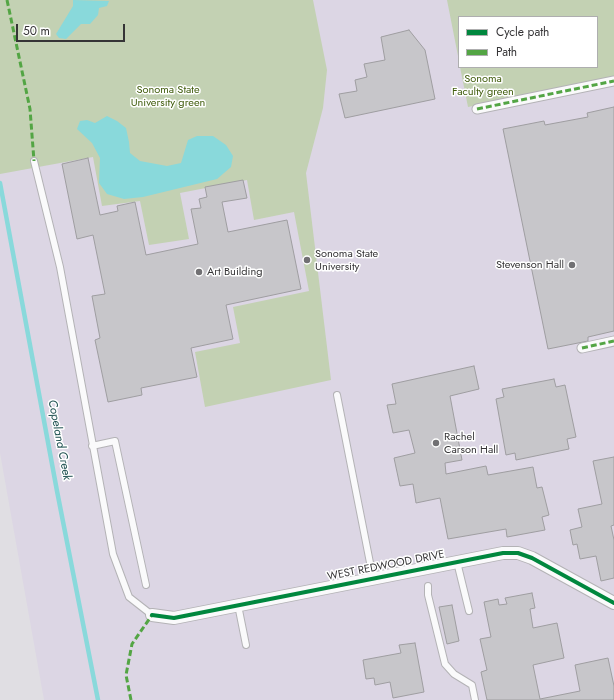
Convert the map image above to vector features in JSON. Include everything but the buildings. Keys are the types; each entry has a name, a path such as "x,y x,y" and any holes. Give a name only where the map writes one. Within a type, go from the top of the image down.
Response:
{"street":[{"path":"477,109 614,81"},
{"path":"582,348 614,341"},
{"name":"WEST REDWOOD DRIVE","path":"152,615 174,618 502,553 518,553 614,603"}],"lane":[{"path":"34,161 60,267 113,554 129,597 152,615"},
{"path":"337,395 372,578"},
{"path":"92,446 115,441 146,585"},
{"path":"457,562 469,611"},
{"path":"428,586 428,595 445,664 454,674 472,685 475,700"},
{"path":"238,605 246,645"}],"shaded area":[{"name":"Sonoma State University","path":"0,0 614,0 614,700 44,700 0,453"}],"green space":[{"name":"Sonoma State University green","path":"0,0 313,0 327,70 323,108 306,173 331,380 205,407 195,352 240,343 233,307 309,291 294,212 254,220 247,180 180,193 189,239 149,245 140,201 102,206 93,157 0,174"},
{"name":"Sonoma Faculty green","path":"447,0 614,0 614,78 468,107 460,68 598,68 598,16 458,16 458,56"}],"water":[{"path":"73,0 109,1 107,6 99,8 98,15 90,24 81,24 66,39 59,38 56,34 73,6"},
{"path":"107,116 126,128 130,153 140,161 167,166 181,163 188,140 197,136 213,136 226,145 233,156 231,167 217,179 143,197 124,199 107,194 99,183 100,158 92,143 77,129 80,121 87,120 95,123"}],"waterway":[{"name":"Copeland Creek","path":"0,183 57,491 98,700"}],"marked path":[{"path":"7,0 30,109 34,161"},
{"path":"477,109 614,81"},
{"path":"582,348 614,341"},
{"path":"131,700 126,675 132,644 152,615"}],"cycle path":[{"path":"152,615 174,618 503,553 518,553 532,558 614,603"}],"place":[{"name":"Sonoma State University","path":"307,260"},
{"name":"Stevenson Hall","path":"572,265"},
{"name":"Art Building","path":"199,272"},
{"name":"Rachel Carson Hall","path":"436,443"}]}
